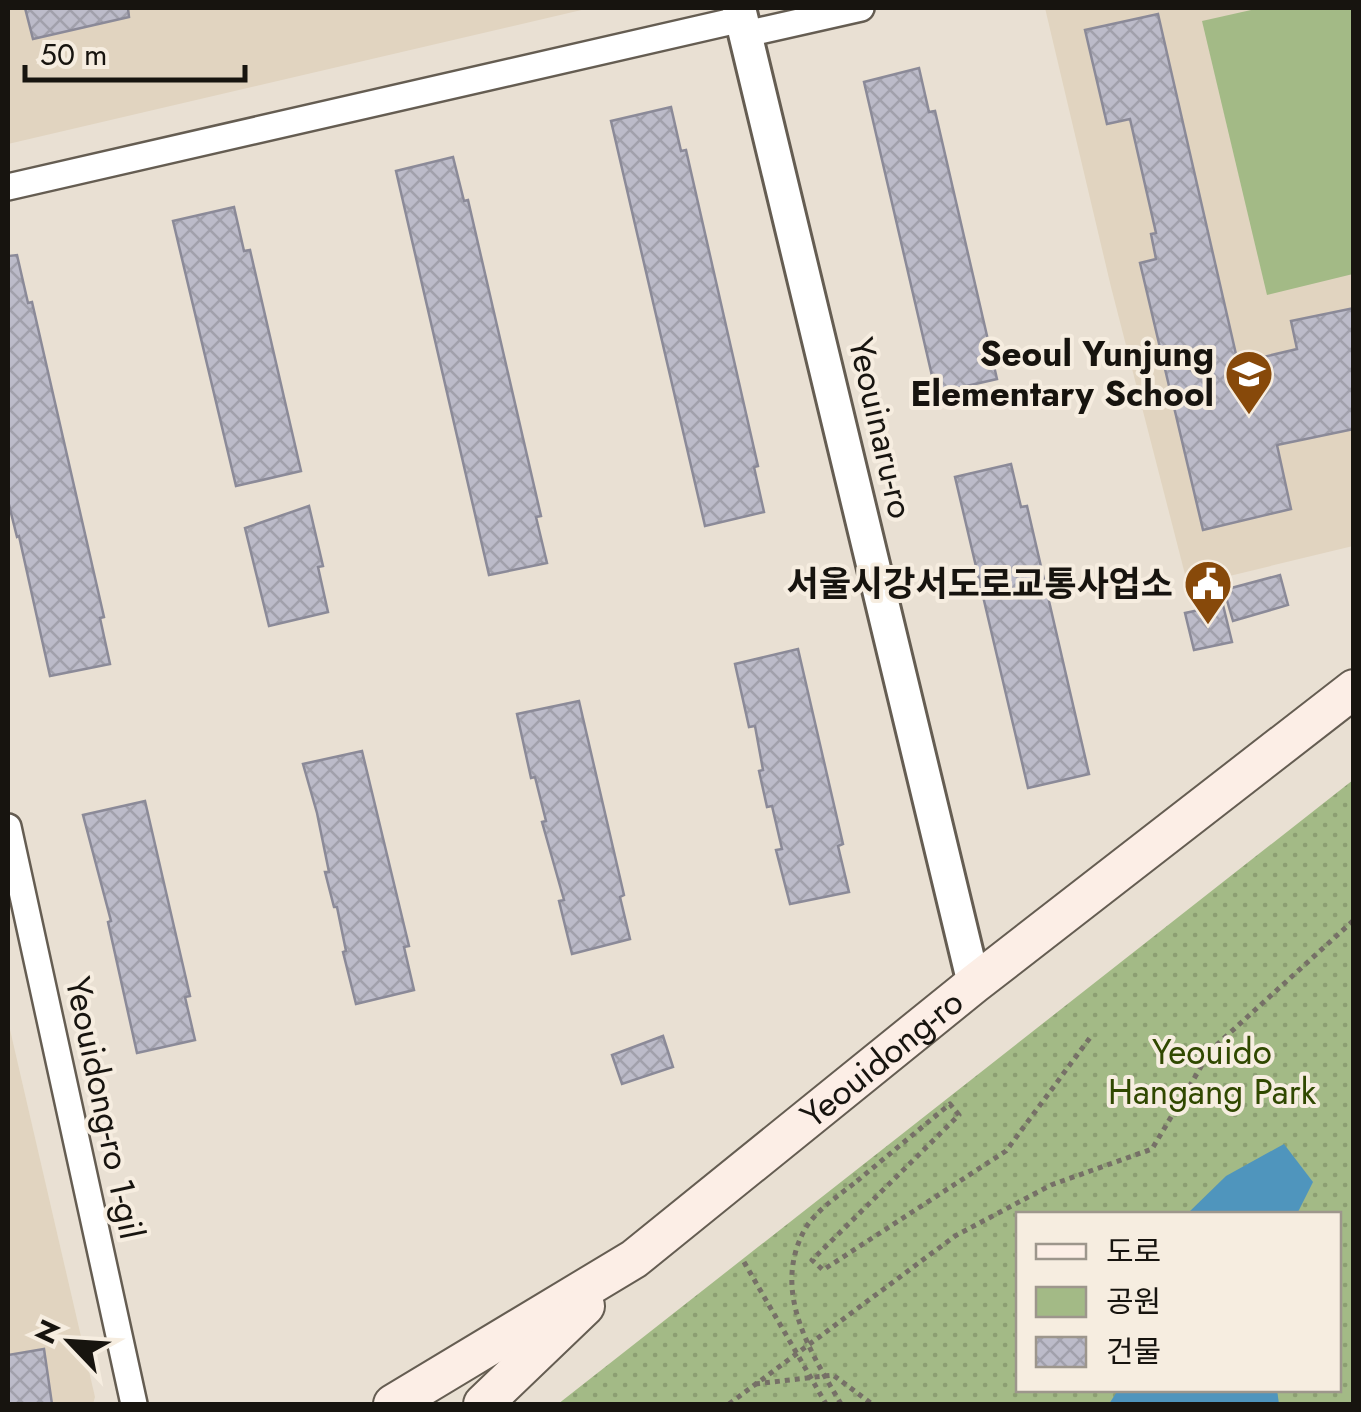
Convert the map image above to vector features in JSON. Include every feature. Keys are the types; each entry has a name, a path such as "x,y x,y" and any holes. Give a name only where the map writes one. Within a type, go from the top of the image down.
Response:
{"main road":[{"name":"Yeouidong-ro","path":"393,1404 634,1259 974,984 1354,689"},
{"path":"482,1404 634,1259"}],"street":[{"path":"8,188 742,20 861,8"},
{"name":"Yeouinaru-ro","path":"742,20 974,984"},
{"name":"Yeouidong-ro 1-gil","path":"8,835 134,1404"}],"path":[{"path":"730,1404 955,1236 1050,1185 1152,1149 1211,1050 1354,920"},
{"path":"841,1404 803,1338 794,1306 795,1256 806,1227 828,1204 950,1104 959,1115 812,1260 823,1270 1006,1150 1092,1035"},
{"path":"744,1262 826,1404"},
{"path":"755,1384 833,1375 872,1404"}],"shaded area":[{"path":"8,8 590,8 8,144"},
{"name":"Seoul Yunjung Elementary School","path":"1045,8 1353,8 1353,546 1188,586"},
{"path":"8,1021 95,1397 93,1404 8,1404"}],"green space":[{"path":"1260,8 1354,8 1353,274 1267,295 1202,21"},
{"name":"Yeouido Hangang Park","path":"1353,780 1353,1404 558,1404"}],"water":[{"path":"1284,1144 1313,1182 1298,1212 1189,1212 1226,1176"},
{"path":"1117,1392 1277,1392 1279,1404 1109,1404"}],"building":[{"path":"25,8 128,8 129,17 33,39"},
{"path":"1158,14 1238,363 1297,349 1291,321 1354,308 1354,429 1277,445 1291,509 1203,530 1140,263 1156,259 1151,234 1156,233 1130,119 1107,124 1085,30"},
{"path":"919,68 929,112 935,111 997,379 936,393 864,82"},
{"path":"671,107 681,151 686,150 758,466 754,467 764,512 705,526 611,121"},
{"path":"453,157 464,201 468,200 541,516 536,517 547,563 489,575 396,171"},
{"path":"234,207 244,251 250,250 301,471 236,486 173,221"},
{"path":"17,255 28,303 32,302 104,617 100,618 110,664 50,676 8,501 8,256"},
{"path":"1011,464 1021,507 1027,506 1089,774 1028,788 955,477"},
{"path":"309,506 323,566 318,567 328,612 269,626 245,528"},
{"path":"1280,575 1288,605 1233,621 1224,590"},
{"name":"서울시강서도로교통사업소","path":"1223,605 1232,642 1194,650 1185,613"},
{"path":"798,649 843,844 838,846 849,892 790,904 776,850 782,849 772,806 767,807 759,771 763,770 755,726 749,727 735,664"},
{"path":"579,701 624,895 620,897 630,939 572,954 559,901 564,900 542,822 546,821 535,777 531,778 517,714"},
{"path":"362,751 409,946 404,947 414,990 356,1004 337,907 325,872 329,872 317,813 303,764"},
{"path":"145,801 190,996 185,997 195,1040 137,1053 108,922 111,921 83,815"},
{"path":"663,1036 673,1067 622,1084 612,1055"},
{"path":"44,1349 52,1404 8,1404 8,1355"}],"place":[{"name":"Seoul Yunjung Elementary School","path":"1249,416"},
{"name":"서울시강서도로교통사업소","path":"1208,626"}]}
